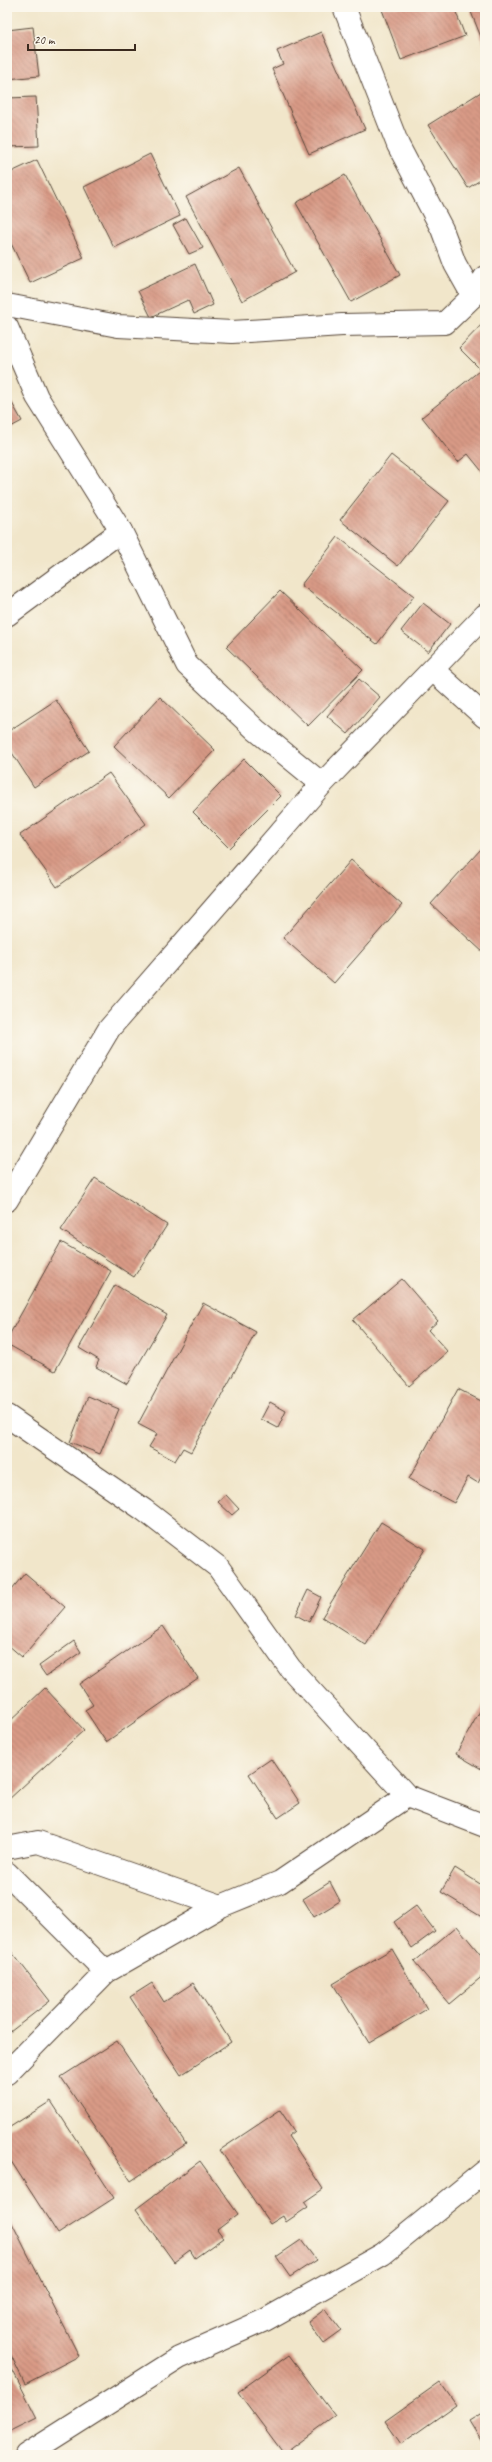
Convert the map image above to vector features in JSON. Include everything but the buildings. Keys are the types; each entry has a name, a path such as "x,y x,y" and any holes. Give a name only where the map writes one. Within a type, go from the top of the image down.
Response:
{"street":[{"path":"344,7 398,145 442,229 455,264 473,296"},
{"path":"7,305 118,326 232,332 342,325 445,323 473,296 485,277"},
{"path":"7,327 37,397 121,532 186,666 256,730 322,784"},
{"path":"7,615 121,532"},
{"path":"7,1200 109,1029 322,784 485,615"},
{"path":"433,670 485,717"},
{"path":"7,1416 144,1510 218,1567 290,1668 407,1796 485,1826"},
{"path":"7,2073 106,1972 221,1906 280,1882 407,1796"},
{"path":"7,1848 38,1842 221,1906"},
{"path":"7,1873 106,1972"},
{"path":"26,2455 179,2358 265,2320 383,2254 485,2171"}]}
